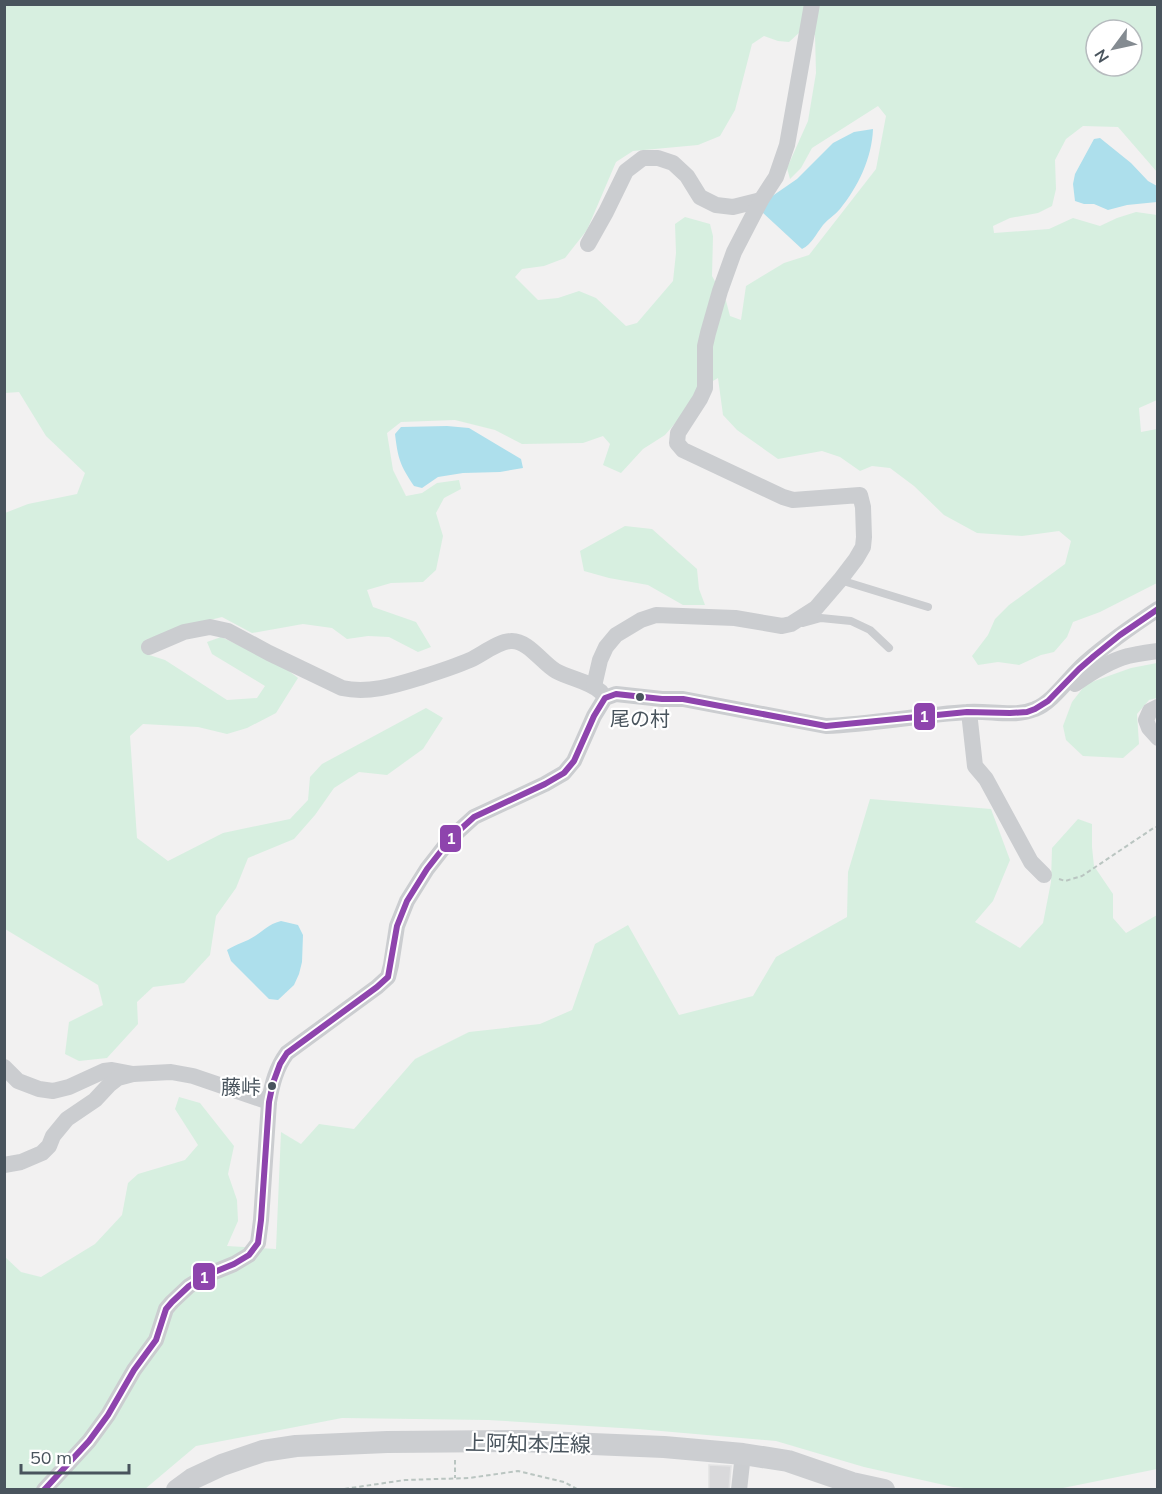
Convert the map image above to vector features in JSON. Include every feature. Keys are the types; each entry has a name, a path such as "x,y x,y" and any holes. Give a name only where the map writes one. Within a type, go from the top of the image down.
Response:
{"main road":[{"name":"上阿知本庄線","path":"177,1490 192,1479 222,1465 263,1451 296,1446 387,1442 520,1441 664,1447 742,1454 788,1461 852,1483 884,1490"}],"street":[{"path":"44,1490 89,1441 108,1415 134,1370 156,1340 166,1309 172,1302 189,1286 207,1275 249,1255 258,1243 269,1102 279,1064 287,1053 388,977 397,926 407,901 427,869 452,837 474,817 545,784 564,773 574,761 594,716 600,692 600,660 606,647 616,635 641,620 656,615 735,618 782,626 791,624 816,608 840,580 863,547 863,507 860,495 793,500 683,450 677,443 678,433 705,388 705,346 720,291 734,252 761,200 776,177 787,144 812,4"},
{"path":"588,244 626,171 643,158 658,158 673,163 687,176 700,197 716,205 733,207 761,200"},
{"path":"149,647 184,632 210,627 228,631 342,688 353,690 393,686 449,669 512,641 523,645 554,670 600,692 683,699 826,726 969,712 1020,713 1035,709 1053,697 1078,669 1114,639 1158,609"},
{"path":"1061,688 1068,689 1093,671 1111,662 1127,656 1158,651"},
{"path":"1158,707 1150,711 1146,720 1149,728 1158,738"},
{"path":"969,712 975,766 986,779 1031,862 1044,875"},
{"path":"4,1067 18,1081 39,1089 54,1091 69,1087 104,1071 112,1070 133,1074"},
{"path":"4,1165 21,1162 42,1153 50,1146 53,1136 67,1119 95,1100 109,1084 118,1078 133,1074 171,1072 193,1076 269,1102"},
{"path":"739,1490 742,1454"}],"lane":[{"path":"840,580 928,607"},
{"path":"791,624 821,618 851,621 870,630 889,648"}],"path":[{"path":"1044,875 1065,881 1082,876 1158,827"},
{"path":"337,1490 405,1480 469,1478 518,1471 564,1482 579,1490"}],"green space":[{"path":"5,5 1157,5 1157,172 1118,127 1083,126 1066,139 1055,160 1056,189 1052,206 1038,213 1010,218 993,226 994,233 1049,229 1073,218 1100,226 1136,212 1157,215 1157,400 1139,408 1141,432 1157,429 1157,583 1100,612 1073,622 1067,637 1054,652 1019,665 998,662 978,665 972,656 988,635 995,619 1009,605 1065,564 1071,541 1059,531 1022,536 977,533 944,515 914,486 890,468 872,466 860,471 840,457 822,451 778,459 737,430 723,415 718,378 701,388 690,406 665,435 643,449 621,473 603,465 610,444 603,436 583,443 522,444 495,430 455,420 401,422 387,433 393,470 406,496 422,493 437,483 459,480 461,489 444,498 436,513 443,536 436,570 423,582 391,583 367,590 373,607 416,622 431,647 418,652 389,637 368,636 347,639 332,628 303,624 252,633 222,617 145,640 146,654 165,660 227,700 257,698 265,686 212,654 207,642 221,637 280,664 298,678 276,713 247,728 227,734 198,727 143,724 130,736 137,838 168,861 223,833 290,819 308,800 310,777 322,764 426,708 443,718 423,749 387,775 359,772 334,788 294,839 248,858 236,888 216,916 210,955 184,983 153,987 137,1002 138,1024 107,1058 79,1061 65,1054 69,1022 103,1005 98,985 5,929 5,513 28,504 77,494 85,473 46,436 19,392 5,393","holes":["800,32 815,35 816,73 808,121 787,168 790,179 801,168 812,148 878,106 886,116 876,169 809,255 784,263 746,286 741,320 730,316 726,301 712,276 713,236 710,224 685,217 675,224 676,253 673,281 637,323 626,326 596,298 579,291 558,298 538,300 515,277 522,269 544,266 565,258 587,230 616,162 633,151 698,145 720,136 735,110 752,44 764,36 789,42"]},
{"path":"625,526 652,529 697,569 699,589 705,605 683,605 648,585 584,571 580,551"},
{"path":"1157,663 1157,698 1149,700 1137,714 1139,744 1123,758 1083,756 1066,740 1063,726 1072,702 1086,684 1131,668"},
{"path":"870,799 991,809 1010,860 993,901 975,922 1020,948 1043,923 1051,882 1052,848 1078,819 1092,824 1094,866 1113,894 1113,918 1126,933 1157,915 1157,1469 1058,1489 976,1489 953,1487 864,1467 776,1441 638,1429 488,1420 342,1418 196,1446 145,1489 5,1489 4,1256 21,1272 41,1277 95,1244 122,1215 128,1183 138,1174 185,1160 198,1145 175,1109 179,1097 200,1103 234,1146 228,1174 237,1200 238,1221 227,1246 276,1249 281,1132 301,1144 319,1124 354,1129 415,1059 469,1032 540,1024 572,1010 595,944 628,925 679,1015 753,996 776,957 847,917 848,872"}],"water":[{"path":"873,129 867,161 853,191 840,209 802,249 762,212 768,199 797,179 833,143 854,132"},
{"path":"1100,138 1131,163 1148,181 1157,186 1157,202 1127,205 1108,210 1094,204 1075,201 1073,184 1075,174 1094,139"},
{"path":"401,427 469,428 521,459 523,468 438,477 422,488 414,486 400,462 395,434"},
{"path":"281,921 298,925 303,935 302,962 294,985 278,1000 269,999 231,961 227,950"}],"building":[{"path":"709,1465 731,1466 729,1490 709,1490"}],"transit line":[{"name":"1","path":"44,1490 89,1441 108,1415 134,1370 156,1340 166,1309 172,1302 189,1286 207,1275 249,1255 258,1243 269,1102 273,1083 287,1053 388,977 397,926 407,901 427,869 452,837 474,817 564,773 574,761 594,716 605,698 616,694 683,699 826,726 967,712 1027,712 1048,701 1094,656 1158,609"}],"place":[{"name":"尾の村","path":"640,697"},
{"name":"藤峠","path":"272,1086"}]}
